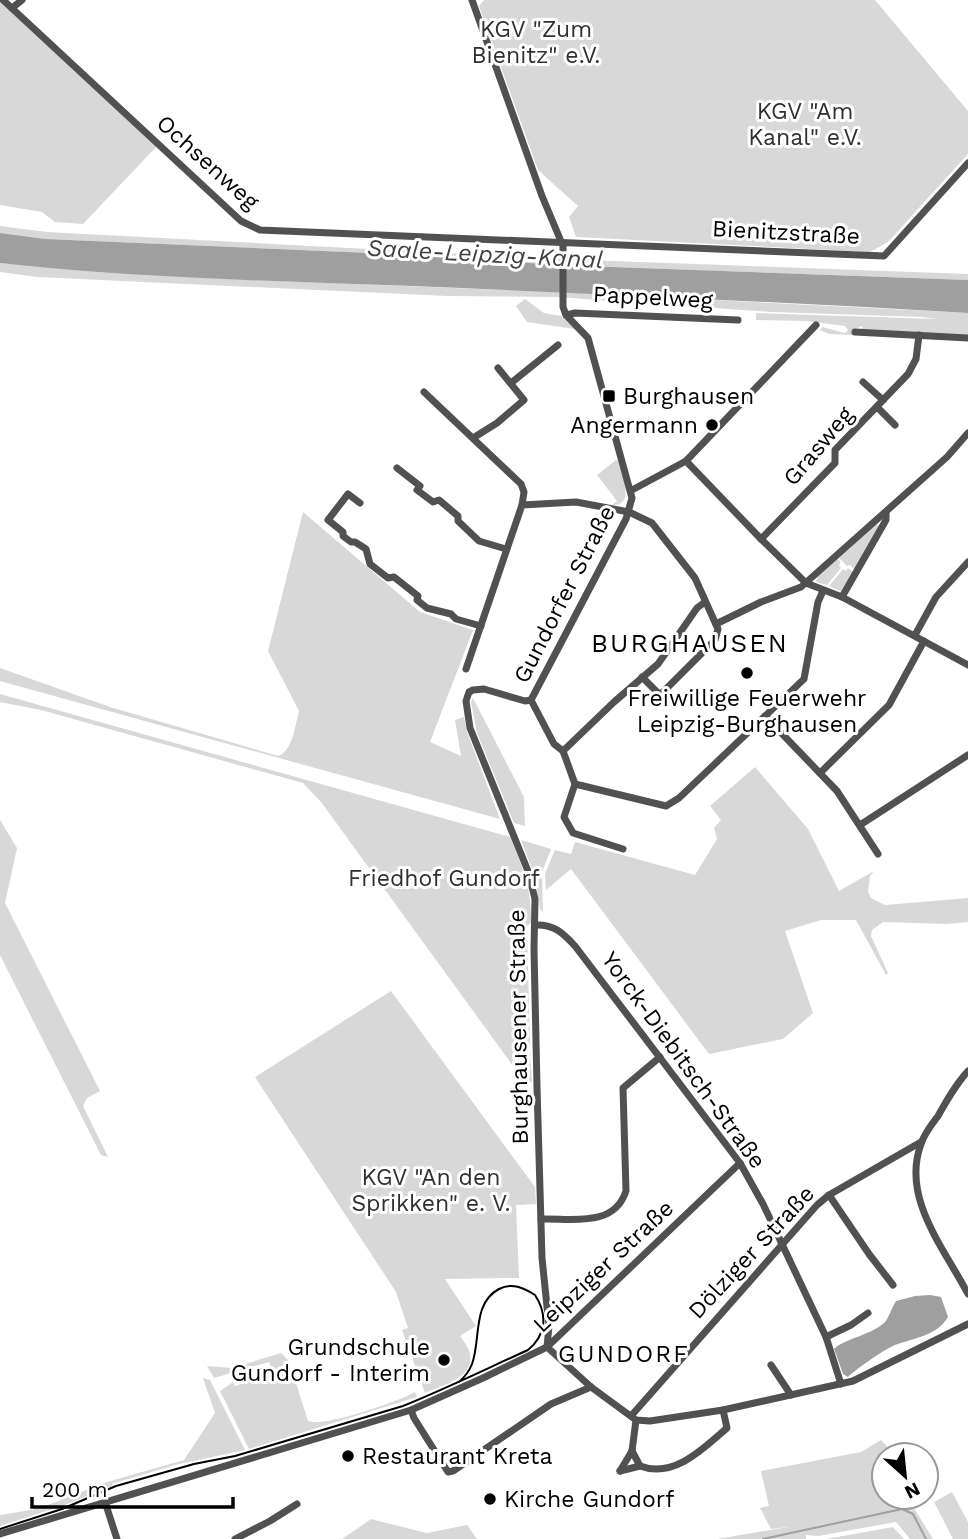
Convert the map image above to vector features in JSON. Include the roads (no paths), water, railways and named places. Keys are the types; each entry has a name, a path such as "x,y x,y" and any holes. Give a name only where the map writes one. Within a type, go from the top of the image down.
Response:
{"street":[{"name":"Ochsenweg","path":"3,0 241,221 253,228 561,242"},
{"path":"12,8 22,0"},
{"path":"472,0 561,242 564,255 563,301 566,315 588,338 632,494 687,461 816,325"},
{"name":"Bienitzstraße","path":"561,242 884,256 968,163"},
{"name":"Pappelweg","path":"566,315 575,313 738,320"},
{"path":"855,332 968,338"},
{"name":"Grasweg","path":"761,539 835,463 835,450 912,368 919,335"},
{"path":"511,383 558,345"},
{"path":"473,438 497,424 524,400 498,368"},
{"name":"Grasweg","path":"863,382 895,425"},
{"path":"424,393 521,484 524,492 522,505 466,669"},
{"path":"716,624 761,602 793,592 806,583 947,457 968,433"},
{"path":"687,461 806,583 842,597 968,665"},
{"path":"397,468 420,486 417,490 433,502 439,500 458,516 458,521 473,537 506,549"},
{"path":"360,503 348,494 328,520 343,532 343,536 366,549 370,564 388,578 394,577 418,596 417,600 427,608 452,614 456,619 481,626"},
{"name":"Gundorfer Straße","path":"482,758 468,714 466,701 469,692 484,689 525,701 531,700 629,512 632,494"},
{"path":"522,505 569,502 629,512 652,523 695,578 716,624 718,632 715,640 662,693 658,693 642,677"},
{"path":"842,597 886,520 886,512"},
{"path":"915,635 936,597 968,562"},
{"path":"575,784 666,806 679,798 801,682 806,674 818,603 823,591"},
{"path":"563,751 658,664 697,608 705,603"},
{"path":"820,773 889,705 924,641"},
{"path":"531,700 554,744 563,751 575,784 564,817 573,833 623,849"},
{"path":"765,716 837,791 878,854"},
{"path":"860,825 968,755"},
{"name":"Burghausener Straße","path":"482,758 514,835 536,899 542,1267 549,1326 547,1346"},
{"name":"Yorck-Diebitsch-Straße","path":"535,925 553,927 575,946 740,1163 782,1242 826,1337 841,1384"},
{"path":"541,1219 602,1217 619,1206 626,1191 623,1088 660,1057"},
{"path":"968,1071 955,1086 921,1142 916,1168 919,1202 968,1294"},
{"name":"Dölziger Straße","path":"633,1418 782,1242 829,1195 921,1142"},
{"name":"Leipziger Straße","path":"0,1534 411,1410 547,1346 740,1163"},
{"path":"829,1195 893,1285"},
{"path":"960,1278 968,1274"},
{"path":"826,1337 851,1325 868,1312"},
{"path":"547,1346 591,1387 633,1418 650,1421 723,1410 841,1384 868,1375 968,1324"},
{"path":"771,1365 791,1395"},
{"path":"411,1410 448,1472 551,1404 591,1387"},
{"path":"633,1418 632,1451 620,1471 640,1466 674,1466 691,1458 727,1428 723,1410"},
{"path":"632,1451 640,1466"},
{"path":"105,1502 115,1538"},
{"path":"235,1539 297,1504"}],"waterway":[{"path":"763,1539 902,1509 913,1514 926,1539"}],"tram line":[{"path":"0,1529 62,1509 116,1486 194,1464 235,1456 403,1406 434,1393 466,1379 528,1350 539,1338 543,1324 542,1310 535,1295 513,1286 499,1289 490,1295 481,1313 472,1364 459,1382"}],"place":[{"name":"Burghausen","path":"609,396"},
{"name":"Angermann","path":"712,425"},
{"name":"Freiwillige Feuerwehr Leipzig-Burghausen","path":"747,673"},
{"name":"Grundschule Gundorf - Interim","path":"444,1360"},
{"name":"Restaurant Kreta","path":"348,1456"},
{"name":"Kirche Gundorf","path":"490,1499"}],"district":[{"name":"BURGHAUSEN","path":"690,643"},
{"name":"GUNDORF","path":"624,1354"}],"park label":[{"name":"KGV \"Zum Bienitz\" e.V.","path":"536,42"},
{"name":"KGV \"Am Kanal\" e.V.","path":"805,124"},
{"name":"Friedhof Gundorf","path":"444,878"},
{"name":"KGV \"An den Sprikken\" e. V.","path":"431,1190"}],"water label":[{"name":"Saale-Leipzig-Kanal","path":"485,254"}]}
